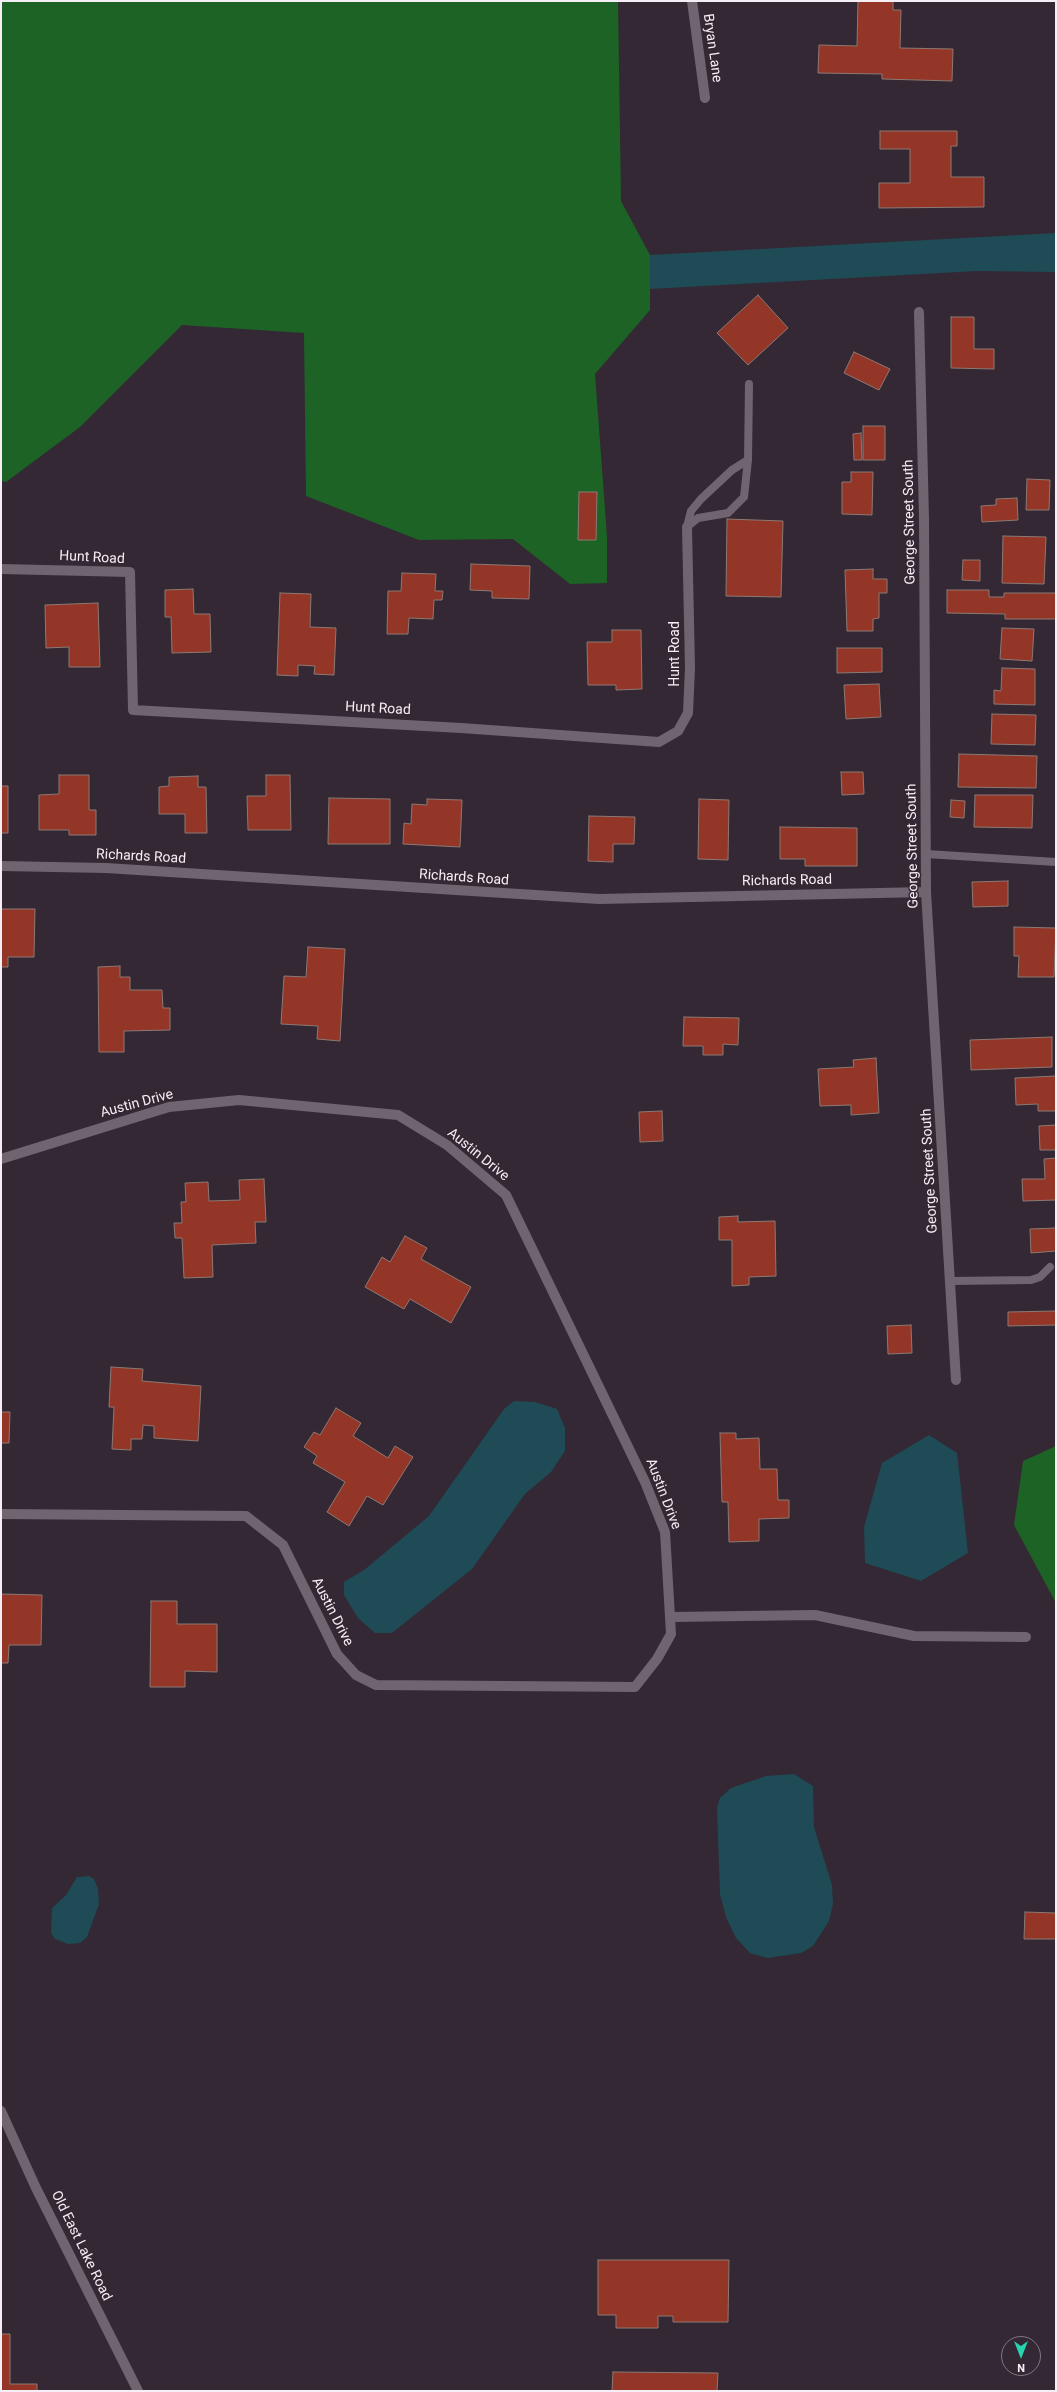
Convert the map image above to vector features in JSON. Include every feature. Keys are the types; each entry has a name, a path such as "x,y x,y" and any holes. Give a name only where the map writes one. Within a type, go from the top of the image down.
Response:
{"street":[{"name":"Bryan Lane","path":"692,1 705,98"},
{"name":"George Street South","path":"919,312 924,519 926,892 956,1380"},
{"name":"Hunt Road","path":"1,569 130,572 133,710 452,727 659,742 678,731 688,713 690,668 687,527"},
{"name":"Richards Road","path":"1,866 106,868 599,899 926,892"},
{"name":"Austin Drive","path":"1,1159 169,1107 239,1100 398,1115 447,1145 506,1196 639,1468 665,1532 671,1634 657,1659 635,1687 376,1685 356,1675 337,1654 283,1545 246,1516 1,1514"},
{"path":"671,1617 815,1615 914,1636 1026,1637"},
{"name":"Old East Lake Road","path":"1,2112 36,2188 138,2391"}],"lane":[{"path":"687,527 698,518 728,513 737,506 744,497 748,460 749,384"},
{"path":"687,527 691,511 701,498 732,470 748,460"},
{"path":"926,854 1056,862"},
{"path":"951,1281 1031,1280 1040,1277 1050,1267"}],"green space":[{"path":"1,1 618,1 621,201 650,255 650,310 595,374 607,537 607,583 570,584 513,539 419,540 306,496 304,333 182,325 80,427 6,482 1,481"},
{"path":"1056,1446 1056,1603 1014,1525 1023,1461"}],"water":[{"path":"1056,233 1056,272 977,271 650,289 650,255"},
{"path":"514,1401 535,1402 557,1409 565,1428 565,1451 551,1472 525,1494 472,1569 392,1633 375,1633 358,1618 344,1595 344,1582 364,1570 429,1516 504,1409"},
{"path":"929,1435 957,1453 968,1553 921,1581 865,1563 864,1527 882,1463"},
{"path":"794,1774 813,1786 814,1827 832,1885 833,1904 829,1921 813,1946 801,1953 767,1958 750,1953 736,1938 726,1917 720,1894 717,1808 720,1798 731,1788 766,1776"},
{"path":"89,1876 94,1879 98,1889 99,1904 87,1937 80,1943 68,1944 55,1939 51,1933 52,1908 66,1895 77,1877"}],"building":[{"path":"858,1 893,1 893,10 901,10 900,48 953,49 952,81 882,79 882,74 818,73 819,45 857,46"},
{"path":"880,131 957,131 957,146 951,146 951,177 984,177 984,207 879,208 879,183 910,183 910,149 880,149"},
{"path":"758,295 788,328 748,365 717,333"},
{"path":"951,317 974,317 974,349 994,349 994,369 951,368"},
{"path":"854,352 890,369 879,390 844,373"},
{"path":"863,426 885,426 885,460 863,460"},
{"path":"861,433 862,460 854,460 853,434"},
{"path":"851,472 873,472 872,515 842,514 842,482 851,482"},
{"path":"1027,479 1050,480 1049,510 1026,510"},
{"path":"579,492 597,492 596,540 578,540"},
{"path":"1017,498 1018,520 982,522 981,506 996,505 996,499"},
{"path":"727,519 783,521 781,597 726,596"},
{"path":"1003,536 1046,537 1044,584 1002,583"},
{"path":"963,560 980,560 980,581 962,580"},
{"path":"471,564 530,566 529,599 492,598 492,591 470,590"},
{"path":"873,569 873,579 887,579 887,593 879,593 879,618 873,619 873,631 847,631 845,570"},
{"path":"402,573 436,574 435,591 443,591 442,600 434,600 433,619 409,618 408,634 387,634 388,591 401,591"},
{"path":"193,589 194,614 210,614 211,652 172,653 171,617 165,617 165,590"},
{"path":"947,590 989,590 989,597 1004,597 1004,593 1056,593 1056,619 1005,619 1005,614 947,613"},
{"path":"280,593 311,594 310,627 336,628 334,675 314,674 315,666 298,665 298,676 277,675"},
{"path":"98,603 100,667 69,667 69,647 46,648 45,605"},
{"path":"1002,628 1034,629 1032,661 1000,659"},
{"path":"612,630 641,630 642,689 616,690 616,685 588,685 587,642 612,642"},
{"path":"837,648 882,648 882,672 837,673"},
{"path":"1002,668 1035,669 1035,705 994,704 994,690 1001,691"},
{"path":"879,684 881,717 846,719 844,685"},
{"path":"992,714 1036,715 1035,745 991,744"},
{"path":"959,754 1037,756 1036,788 958,787"},
{"path":"841,772 863,772 864,794 842,795"},
{"path":"59,775 89,775 89,810 96,810 96,835 69,835 69,830 39,830 39,795 59,794"},
{"path":"266,775 290,775 291,830 248,830 247,796 266,796"},
{"path":"198,776 198,787 206,787 207,833 185,833 185,814 159,814 159,787 169,786 169,777"},
{"path":"1,786 8,786 8,833 1,833"},
{"path":"975,795 1033,795 1032,828 974,827"},
{"path":"329,798 390,799 390,844 328,844"},
{"path":"427,799 462,800 460,847 403,844 404,823 411,824 412,804 427,805"},
{"path":"699,799 729,800 728,860 698,859"},
{"path":"951,800 965,801 964,818 950,817"},
{"path":"589,816 635,817 634,844 613,844 613,862 588,861"},
{"path":"780,827 857,828 857,866 805,866 805,859 780,859"},
{"path":"1008,881 1008,906 973,907 972,882"},
{"path":"1,909 35,909 34,957 8,957 8,967 1,967"},
{"path":"1014,927 1056,928 1054,977 1018,977 1019,956 1014,956"},
{"path":"308,947 345,949 340,1041 317,1039 318,1026 281,1024 284,976 306,977"},
{"path":"120,966 120,977 130,977 130,990 162,990 163,1008 170,1008 170,1030 124,1031 124,1052 99,1052 98,967"},
{"path":"684,1017 739,1018 738,1045 723,1044 723,1055 703,1055 703,1046 683,1046"},
{"path":"1052,1037 1052,1067 971,1070 970,1040"},
{"path":"876,1058 879,1113 851,1115 851,1105 820,1106 818,1069 854,1067 853,1060"},
{"path":"1056,1076 1056,1111 1038,1111 1038,1104 1016,1105 1015,1078"},
{"path":"662,1111 663,1141 640,1142 639,1112"},
{"path":"1056,1125 1056,1150 1040,1150 1039,1126"},
{"path":"1056,1158 1056,1200 1023,1201 1022,1179 1045,1179 1044,1159"},
{"path":"264,1179 266,1222 255,1222 256,1243 212,1245 213,1277 184,1278 182,1238 175,1238 174,1223 182,1223 181,1202 186,1202 185,1183 208,1182 209,1201 240,1200 239,1180"},
{"path":"738,1216 738,1222 775,1221 776,1276 749,1277 749,1285 732,1286 732,1240 719,1240 719,1217"},
{"path":"1056,1228 1056,1251 1031,1253 1030,1229"},
{"path":"405,1236 427,1248 421,1259 471,1287 451,1323 410,1299 404,1309 365,1287 382,1257 390,1262"},
{"path":"1056,1311 1056,1325 1008,1326 1008,1312"},
{"path":"911,1325 912,1353 888,1354 887,1326"},
{"path":"111,1367 143,1369 142,1381 201,1386 198,1441 154,1438 154,1426 143,1425 142,1439 131,1439 131,1450 112,1449 114,1407 109,1407"},
{"path":"336,1408 361,1423 353,1436 388,1458 395,1446 413,1457 383,1505 367,1496 349,1526 327,1512 345,1482 313,1463 317,1456 304,1447 314,1432 320,1435"},
{"path":"1,1412 10,1412 9,1443 1,1443"},
{"path":"720,1433 736,1433 736,1439 759,1438 760,1469 777,1469 778,1500 789,1500 789,1518 759,1519 759,1541 729,1542 728,1502 722,1502"},
{"path":"1,1594 42,1595 41,1645 9,1645 8,1663 1,1663"},
{"path":"151,1601 177,1601 177,1624 217,1624 217,1672 185,1671 185,1687 150,1687"},
{"path":"1025,1912 1056,1913 1056,1939 1024,1939"},
{"path":"598,2260 729,2260 728,2322 673,2322 673,2316 658,2316 658,2328 616,2328 616,2315 598,2315"},
{"path":"1,2334 10,2334 10,2384 37,2384 37,2391 1,2391"},
{"path":"613,2372 718,2373 717,2391 612,2391"}]}
